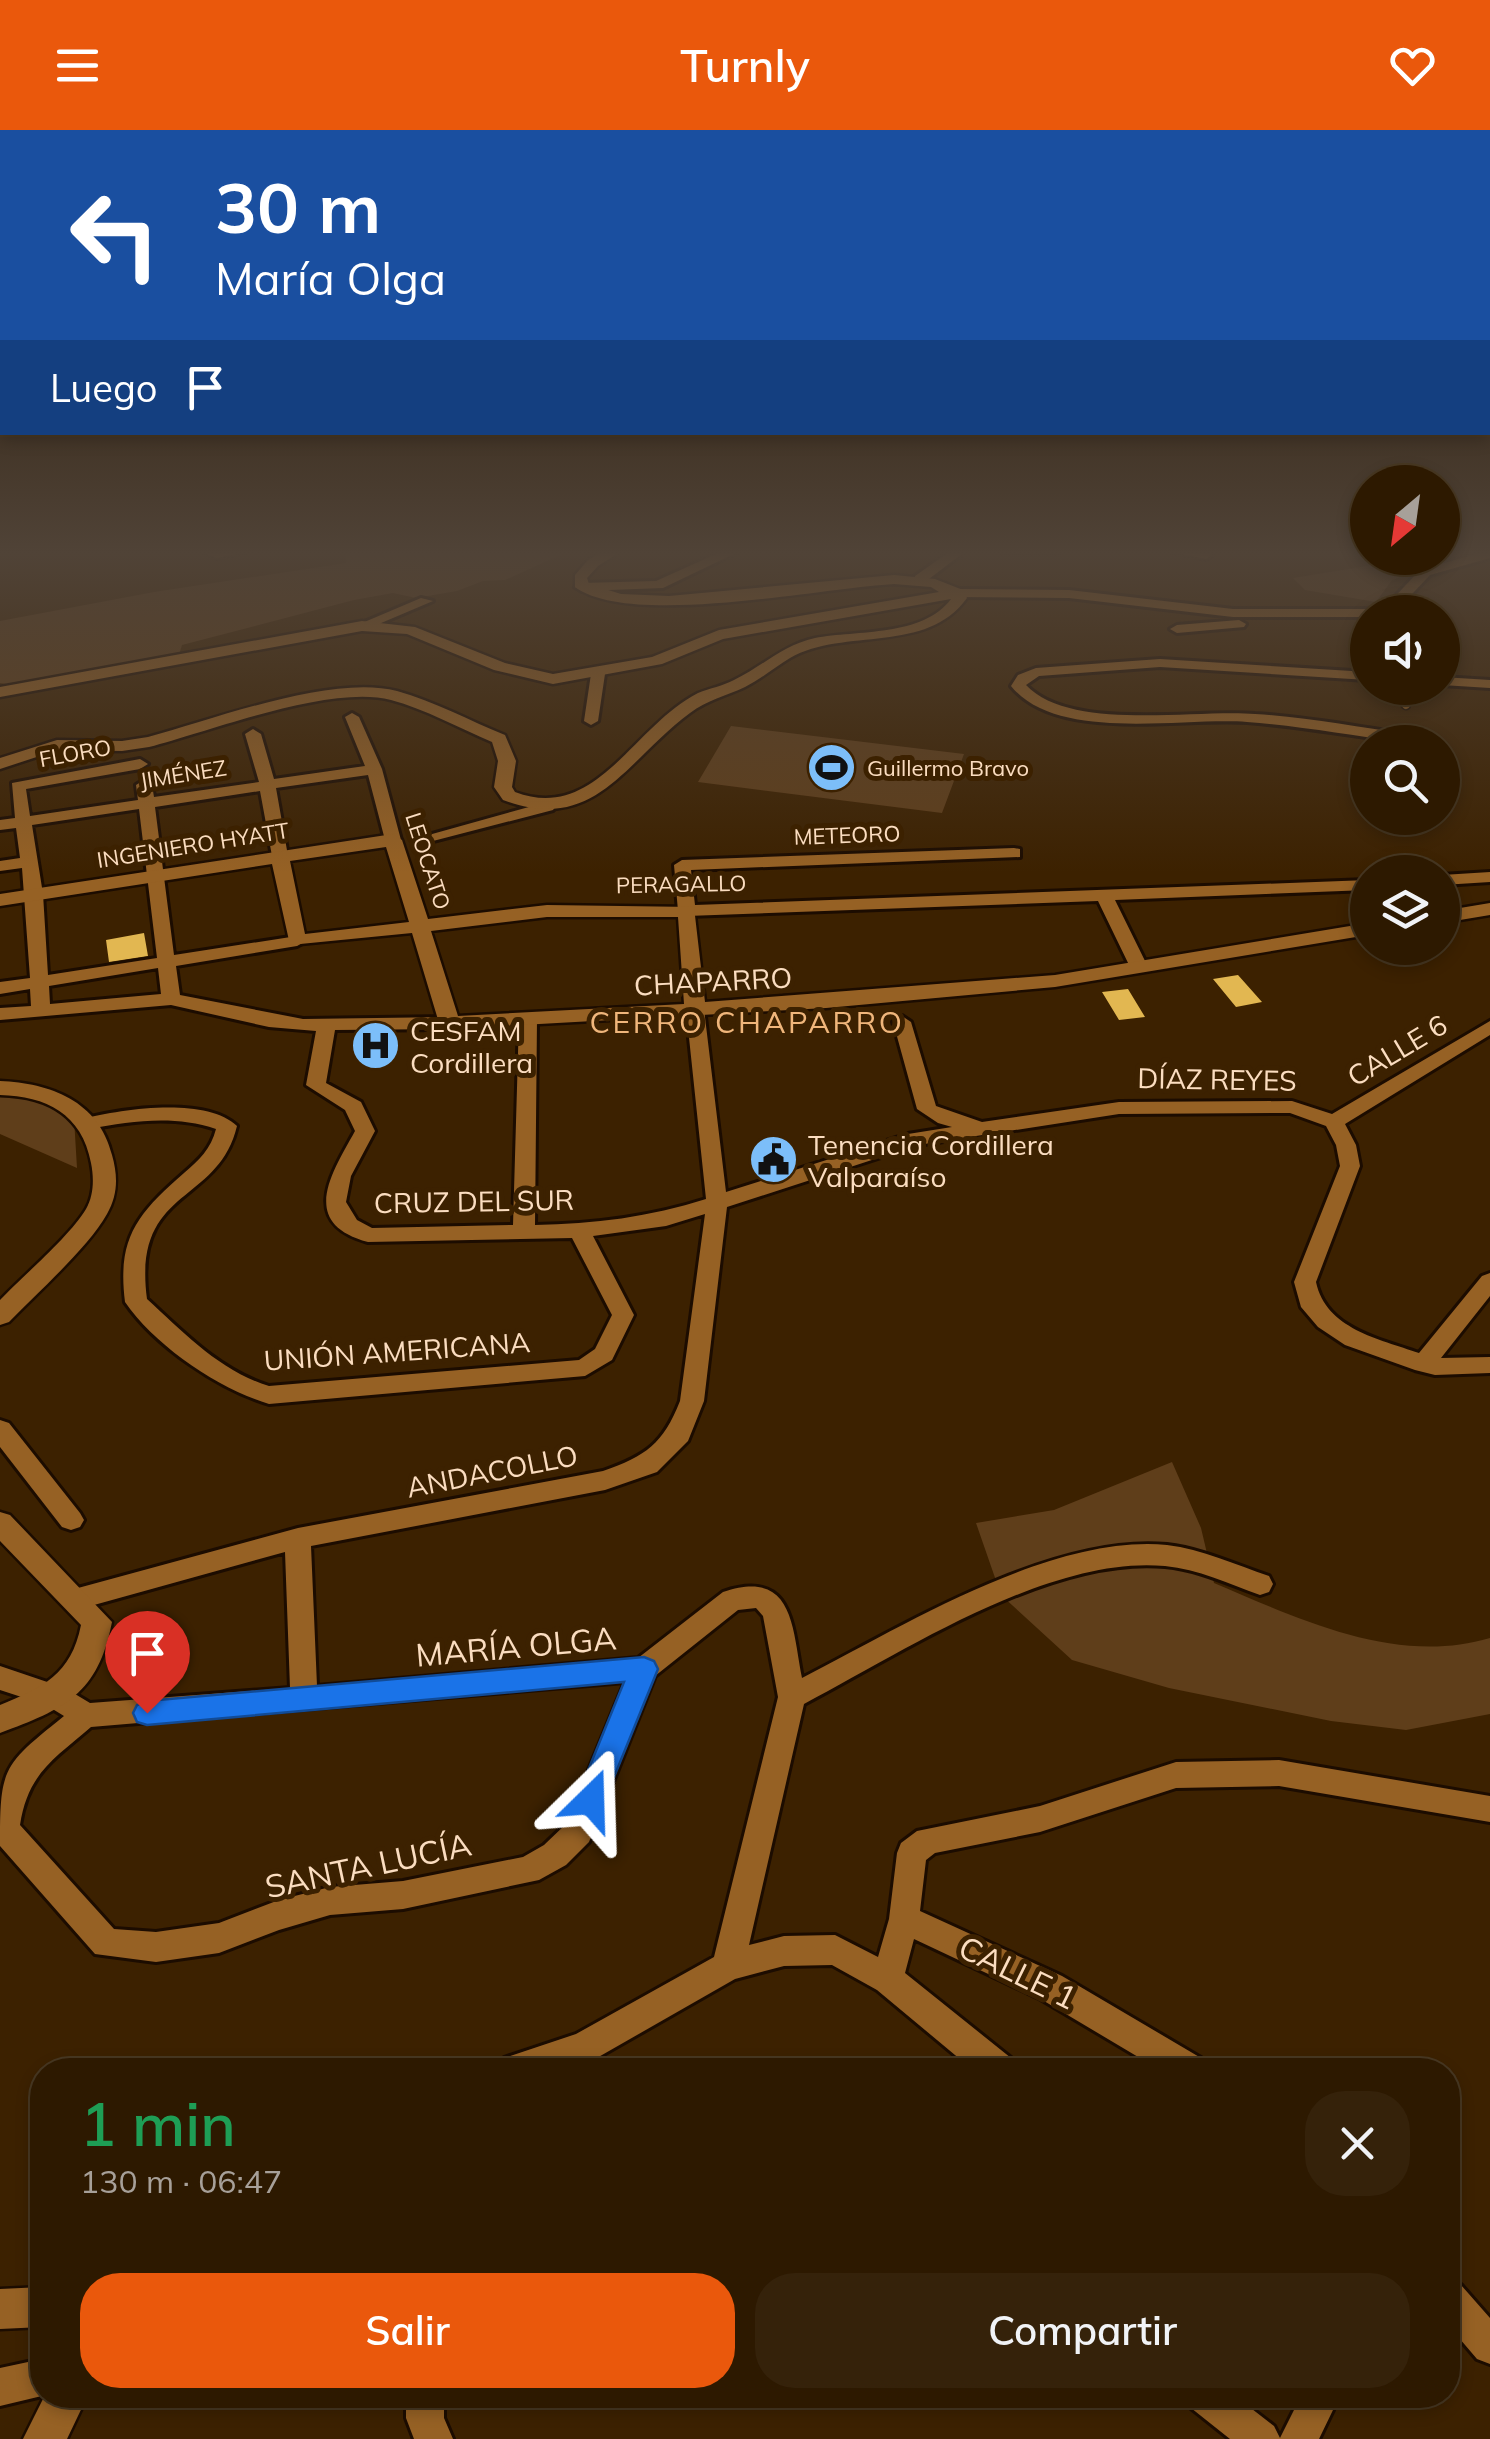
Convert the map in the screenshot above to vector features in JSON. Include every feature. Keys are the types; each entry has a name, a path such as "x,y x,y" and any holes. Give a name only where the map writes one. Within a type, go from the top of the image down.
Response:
{"street":[{"path":"0,692 188,658"},
{"path":"484,658 540,679 598,674 666,658"},
{"path":"433,836 588,795 691,705 742,682 777,658"},
{"path":"1350,674 1216,662 1150,662 1036,672 1023,678 1018,686 1022,694 1038,704 1080,714 1239,717 1350,731"},
{"path":"591,720 598,674"},
{"path":"1460,682 1490,684"},
{"path":"0,764 57,745 136,744 324,695 370,692 394,695 499,739 507,761 504,792 547,807"},
{"name":"LEOCATO","path":"352,717 374,769 450,1023"},
{"path":"253,734 267,783 298,942"},
{"name":"FLORO","path":"26,822 18,786 140,764"},
{"name":"JIMÉNEZ","path":"0,825 146,793 374,769"},
{"path":"146,793 171,999"},
{"path":"26,822 41,1009"},
{"name":"INGENIERO HYATT","path":"0,900 393,840"},
{"name":"METEORO","path":"687,911 682,865 1014,853"},
{"path":"0,866 29,862"},
{"path":"1460,879 1490,877"},
{"name":"PERAGALLO","path":"0,988 298,942 547,910 687,911 1350,885"},
{"path":"1104,894 1139,968"},
{"path":"1460,914 1490,909"},
{"path":"687,911 696,1009"},
{"name":"CHAPARRO","path":"0,1014 171,999 189,1000 269,1022 326,1026 826,1002 1055,981 1350,932"},
{"name":"ANDACOLLO","path":"76,1599 298,1538 605,1480 648,1465 679,1436 692,1401 717,1203 696,1009"},
{"path":"524,1232 528,1018"},
{"path":"902,1022 927,1109 945,1120 983,1129"},
{"name":"CRUZ DEL SUR","path":"326,1026 316,1085 354,1106 365,1130 336,1190 334,1208 344,1224 368,1235 579,1231 666,1218 717,1203"},
{"name":"CALLE 6","path":"1334,1122 1490,1028"},
{"path":"0,1088 43,1091 70,1106 89,1124 101,1150 104,1199 94,1216 0,1316"},
{"name":"DÍAZ REYES","path":"717,1203 916,1139 1119,1108 1292,1107 1334,1122"},
{"name":"UNIÓN AMERICANA","path":"89,1124 139,1112 208,1118 227,1126 227,1138 216,1153 144,1222 136,1239 132,1288 136,1302 222,1378 241,1388 270,1395 584,1368 604,1354 622,1316 579,1231"},
{"path":"1334,1122 1346,1145 1350,1166 1305,1282 1309,1301 1326,1321 1353,1340 1435,1367 1490,1364"},
{"path":"1422,1364 1490,1281"},
{"path":"0,1429 71,1520"},
{"path":"0,1523 97,1622 90,1658 54,1696 0,1719"},
{"path":"298,1538 304,1700"},
{"path":"792,1698 961,1608 1070,1570 1160,1555 1260,1584"},
{"name":"MARÍA OLGA","path":"86,1716 644,1669 732,1600 762,1597 776,1611 792,1698 728,1966"},
{"name":"SANTA LUCÍA","path":"86,1716 23,1769 8,1794 4,1829 106,1943 156,1947 218,1938 279,1915 330,1902 403,1895 528,1870 555,1855 578,1832 644,1669"},
{"path":"0,1678 54,1696 86,1716"},
{"path":"888,1979 904,1919 912,1853 928,1841 1040,1819 1176,1775 1224,1772 1278,1773 1490,1809"},
{"name":"CALLE 1","path":"904,1919 1020,1968 1130,2029 1172,2058"},
{"path":"553,2058 583,2048 728,1966 784,1951 835,1950 888,1979 983,2058"},
{"path":"0,2309 30,2308"},
{"path":"1460,2312 1490,2346"},
{"path":"0,2387 30,2381"},
{"path":"44,2439 60,2408"},
{"path":"425,2408 428,2431 434,2439"},
{"path":"1221,2408 1260,2439"},
{"path":"1298,2439 1313,2408"}],"shaded area":[{"path":"0,658 164,658 12,685 0,683"},
{"name":"Guillermo Bravo","path":"731,726 964,754 942,813 698,782"},
{"path":"0,1094 38,1099 74,1118 77,1168 0,1134"},
{"path":"1172,1462 1201,1528 1214,1583 1314,1624 1384,1642 1455,1645 1490,1638 1490,1714 1406,1730 1331,1721 1169,1688 1072,1660 1001,1595 976,1523 1054,1510"}],"building":[{"path":"144,933 148,956 109,962 106,940"},
{"path":"1238,975 1262,1002 1236,1007 1213,979"},
{"path":"1128,989 1145,1017 1119,1020 1102,992"}],"place":[{"name":"Guillermo Bravo","path":"832,768"},
{"name":"CESFAM Cordillera","path":"375,1046"},
{"name":"Tenencia Cordillera Valparaíso","path":"773,1160"}],"district":[{"name":"CERRO CHAPARRO","path":"747,1022"}],"route":[{"path":"147,1713 644,1669 591,1800"}]}
